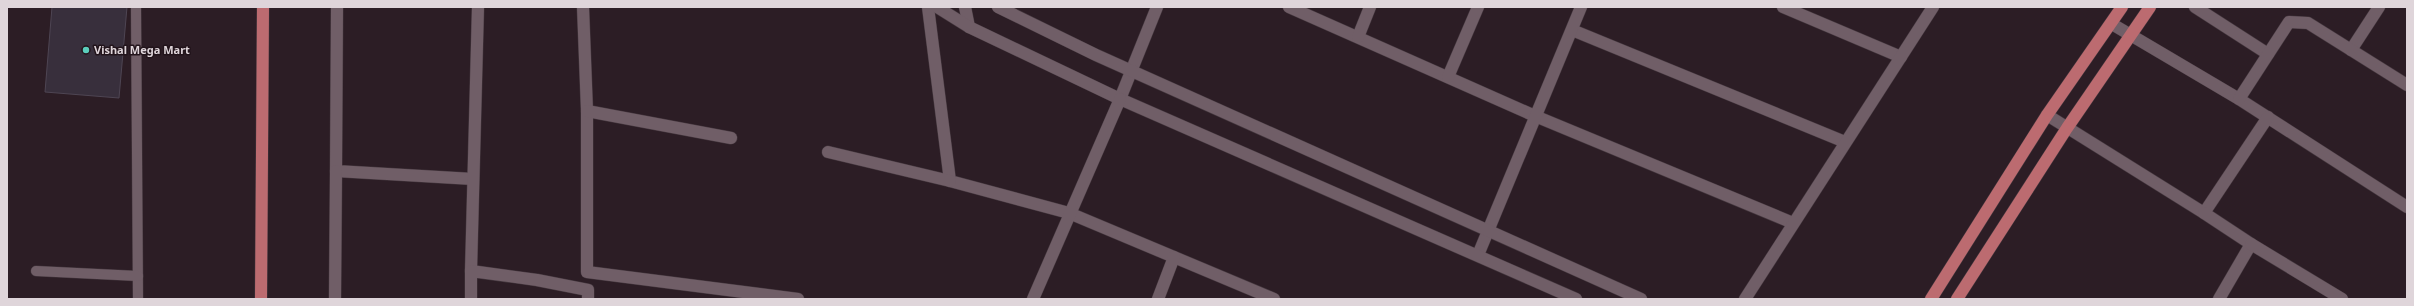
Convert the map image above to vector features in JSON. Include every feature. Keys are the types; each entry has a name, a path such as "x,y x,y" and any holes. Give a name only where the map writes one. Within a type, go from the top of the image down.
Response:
{"main road":[{"path":"261,299 263,7"},
{"path":"1932,299 2047,116 2112,24 2122,7"},
{"path":"1957,299 2067,128 2150,7"}],"street":[{"path":"335,299 337,7"},
{"path":"471,299 478,7"},
{"path":"471,271 537,280 588,295 583,7"},
{"path":"928,7 950,181"},
{"path":"937,7 969,27 1120,99 1576,299"},
{"path":"966,7 969,27"},
{"path":"998,7 1132,71 1641,299"},
{"path":"1033,299 1132,71 1157,7"},
{"path":"1289,7 1535,116 1793,223"},
{"path":"1358,37 1370,7"},
{"path":"1448,77 1478,7"},
{"path":"1478,255 1581,7"},
{"path":"1783,7 1900,57"},
{"path":"1745,299 1933,7"},
{"path":"2195,7 2268,54"},
{"path":"2351,50 2379,7"},
{"path":"2239,99 2289,22 2308,23 2407,85"},
{"path":"2112,24 2131,33 2239,99 2407,207"},
{"path":"1572,30 1845,142"},
{"path":"586,111 731,138"},
{"path":"2047,116 2204,213 2251,244 2342,299"},
{"path":"2204,213 2268,117"},
{"path":"828,152 950,181 1069,214 1274,299"},
{"path":"336,172 473,180"},
{"path":"2219,299 2251,244"},
{"path":"1158,299 1174,257"},
{"path":"587,272 798,299"}],"lane":[{"path":"136,7 138,299"},
{"path":"36,271 138,276"}],"building":[{"name":"Vishal Mega Mart","path":"52,7 127,7 119,98 45,92"}],"place":[{"name":"Vishal Mega Mart","path":"86,50"}]}
